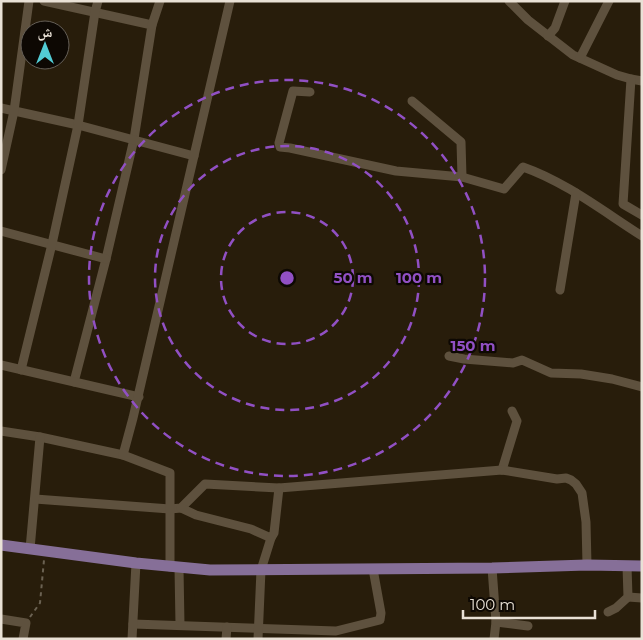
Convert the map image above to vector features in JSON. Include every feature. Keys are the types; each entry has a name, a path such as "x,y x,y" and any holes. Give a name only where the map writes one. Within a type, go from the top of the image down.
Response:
{"main road":[{"path":"1,545 136,563 210,570 492,568 587,565 642,566"}],"street":[{"path":"1,170 14,111 29,1"},
{"path":"44,1 152,26"},
{"path":"21,370 52,244 78,125 98,1"},
{"path":"74,382 106,259 134,139 152,26 160,1"},
{"path":"123,455 230,1"},
{"path":"509,1 528,20 573,55 617,75 631,80 642,81"},
{"path":"548,36 554,28 565,1"},
{"path":"580,58 609,1"},
{"path":"631,80 623,204 642,215"},
{"path":"310,92 294,91 279,143 280,147 396,170 462,177 504,189 523,167 540,173 576,193 642,236"},
{"path":"412,101 461,142 462,177"},
{"path":"1,108 78,125 194,156"},
{"path":"560,290 576,193"},
{"path":"1,231 106,259"},
{"path":"449,356 505,363 522,360 551,373 581,374 612,379 642,387"},
{"path":"1,366 138,397"},
{"path":"502,470 517,421 512,411"},
{"path":"1,431 40,437 123,455 170,473 170,509 180,625"},
{"path":"30,549 40,437"},
{"path":"181,508 205,484 279,488 502,470 557,479 566,478 576,484 582,493 586,522 587,565"},
{"path":"258,639 261,570 274,533 279,488"},
{"path":"35,499 170,509 181,508 251,529 271,538"},
{"path":"132,639 136,563"},
{"path":"627,566 628,597"},
{"path":"492,568 496,622 494,639"},
{"path":"133,624 336,631 380,620 381,613 372,569"},
{"path":"608,612 616,608 628,597 642,598"},
{"path":"1,619 26,622 23,639"},
{"path":"496,622 528,626"},
{"path":"226,639 227,627"}],"path":[{"path":"26,622 40,603 44,550"}]}
